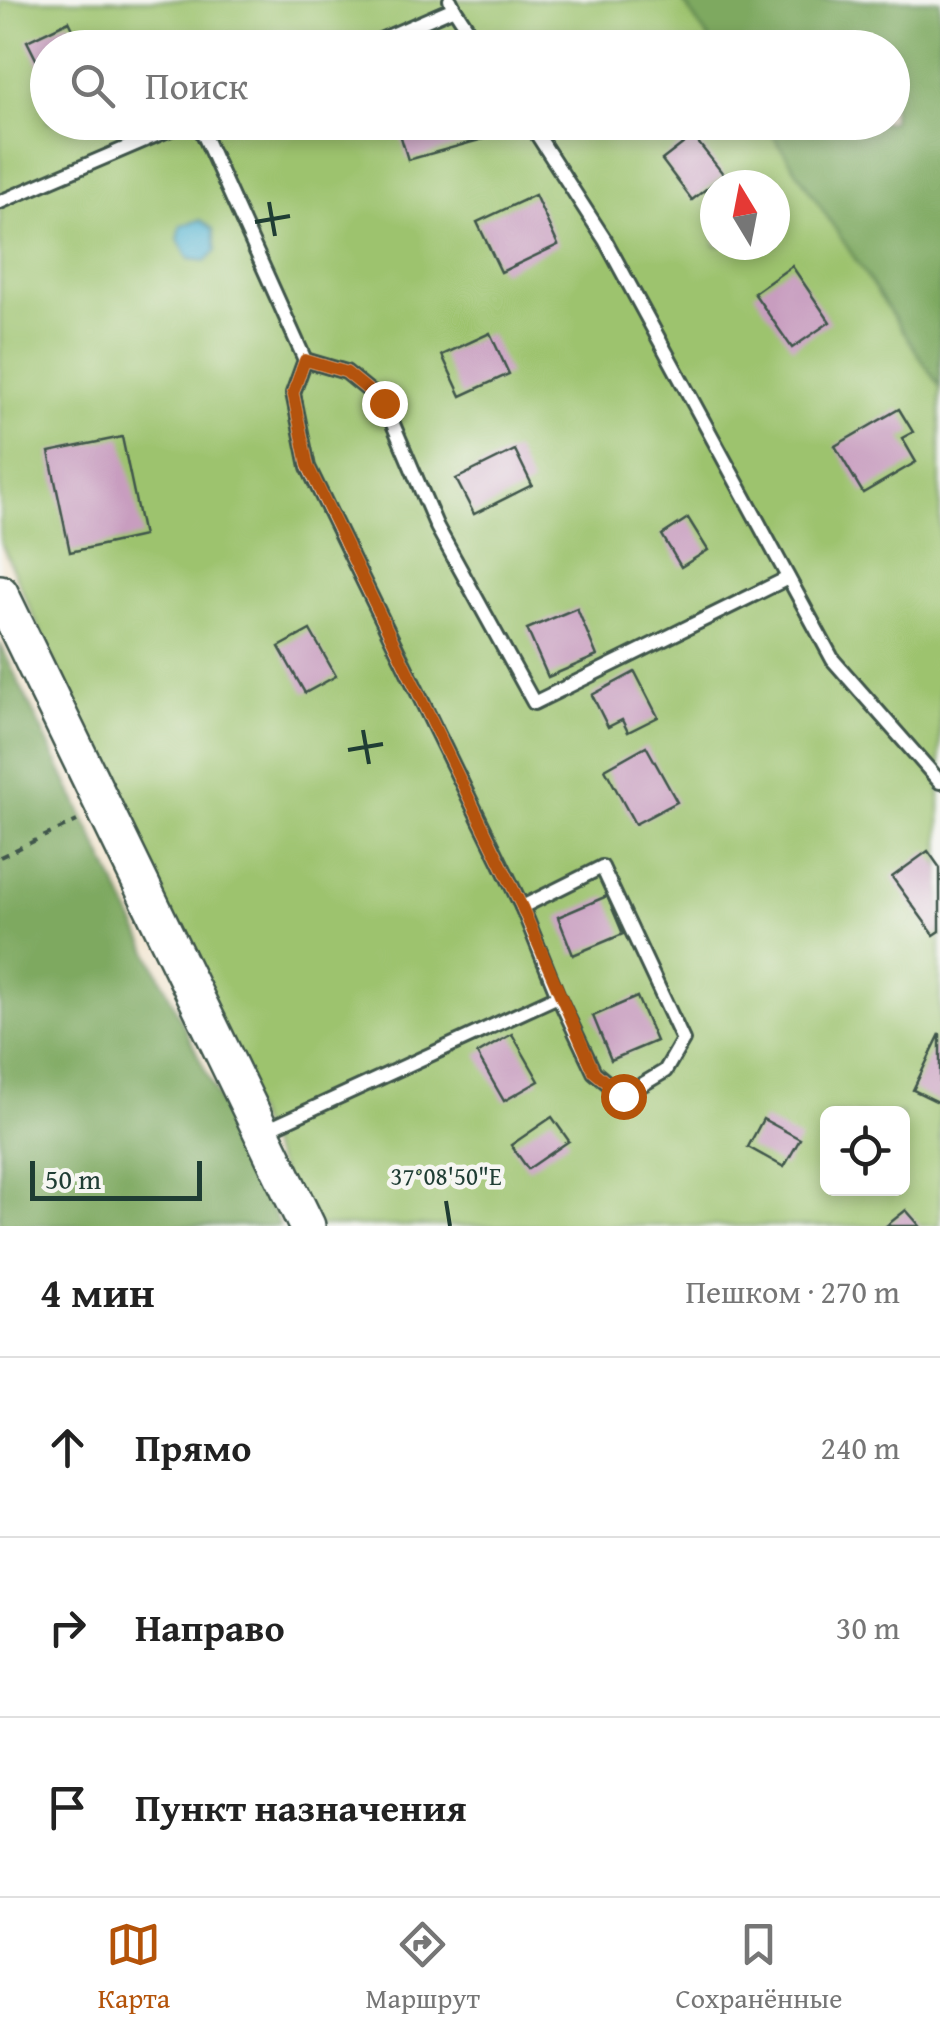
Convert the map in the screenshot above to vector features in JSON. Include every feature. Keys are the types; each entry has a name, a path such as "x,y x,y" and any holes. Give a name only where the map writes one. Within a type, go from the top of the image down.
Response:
{"street":[{"path":"0,593 307,1226"}],"lane":[{"path":"399,30 452,4 469,30"},
{"path":"0,202 145,140"},
{"path":"206,140 305,360 293,393 308,466 522,907 594,1072 623,1096 665,1071 682,1040 602,867 522,907"},
{"path":"541,140 606,240 833,660 940,782"},
{"path":"305,360 346,372 384,403 438,527 534,704 788,578"},
{"path":"262,1132 558,996"}],"path":[{"path":"0,858 104,808"}],"green space":[{"path":"0,0 856,0 873,30 30,30 30,140 910,140 910,132 940,150 940,1226 305,1226 0,541"},
{"path":"682,0 940,0 940,387 776,140 910,140 910,30 702,30"},
{"path":"0,643 280,1226 0,1226"}],"water":[{"path":"201,220 213,229 216,251 206,261 189,259 178,240 181,225"}],"building":[{"path":"69,21 73,30 50,30"},
{"path":"402,140 480,140 408,160"},
{"path":"688,140 696,140 720,170 700,170 700,194 692,200 662,160"},
{"path":"535,195 558,245 501,272 477,222"},
{"path":"792,266 830,322 792,348 754,293"},
{"path":"490,333 509,374 461,396 442,355"},
{"path":"899,409 913,432 902,438 916,462 863,493 835,446"},
{"path":"122,437 143,536 70,552 49,452"},
{"path":"515,450 532,485 474,514 456,479"},
{"path":"688,518 708,550 681,567 662,535"},
{"path":"577,608 597,656 548,677 527,629"},
{"path":"310,630 336,676 305,693 279,647"},
{"path":"635,672 658,717 628,732 622,720 608,727 592,695"},
{"path":"646,746 677,802 635,824 605,769"},
{"path":"928,851 940,868 940,931 934,935 892,877"},
{"path":"607,896 623,934 573,955 558,917"},
{"path":"637,997 656,1041 611,1060 593,1016"},
{"path":"512,1034 539,1081 504,1101 477,1054"},
{"path":"940,1034 940,1103 913,1090"},
{"path":"552,1117 569,1141 528,1169 511,1145"},
{"path":"763,1119 800,1139 784,1167 748,1147"},
{"path":"906,1210 920,1226 886,1226"}],"route":[{"path":"384,403 346,372 305,360 293,393 308,466 522,907 594,1072 623,1096"}]}
